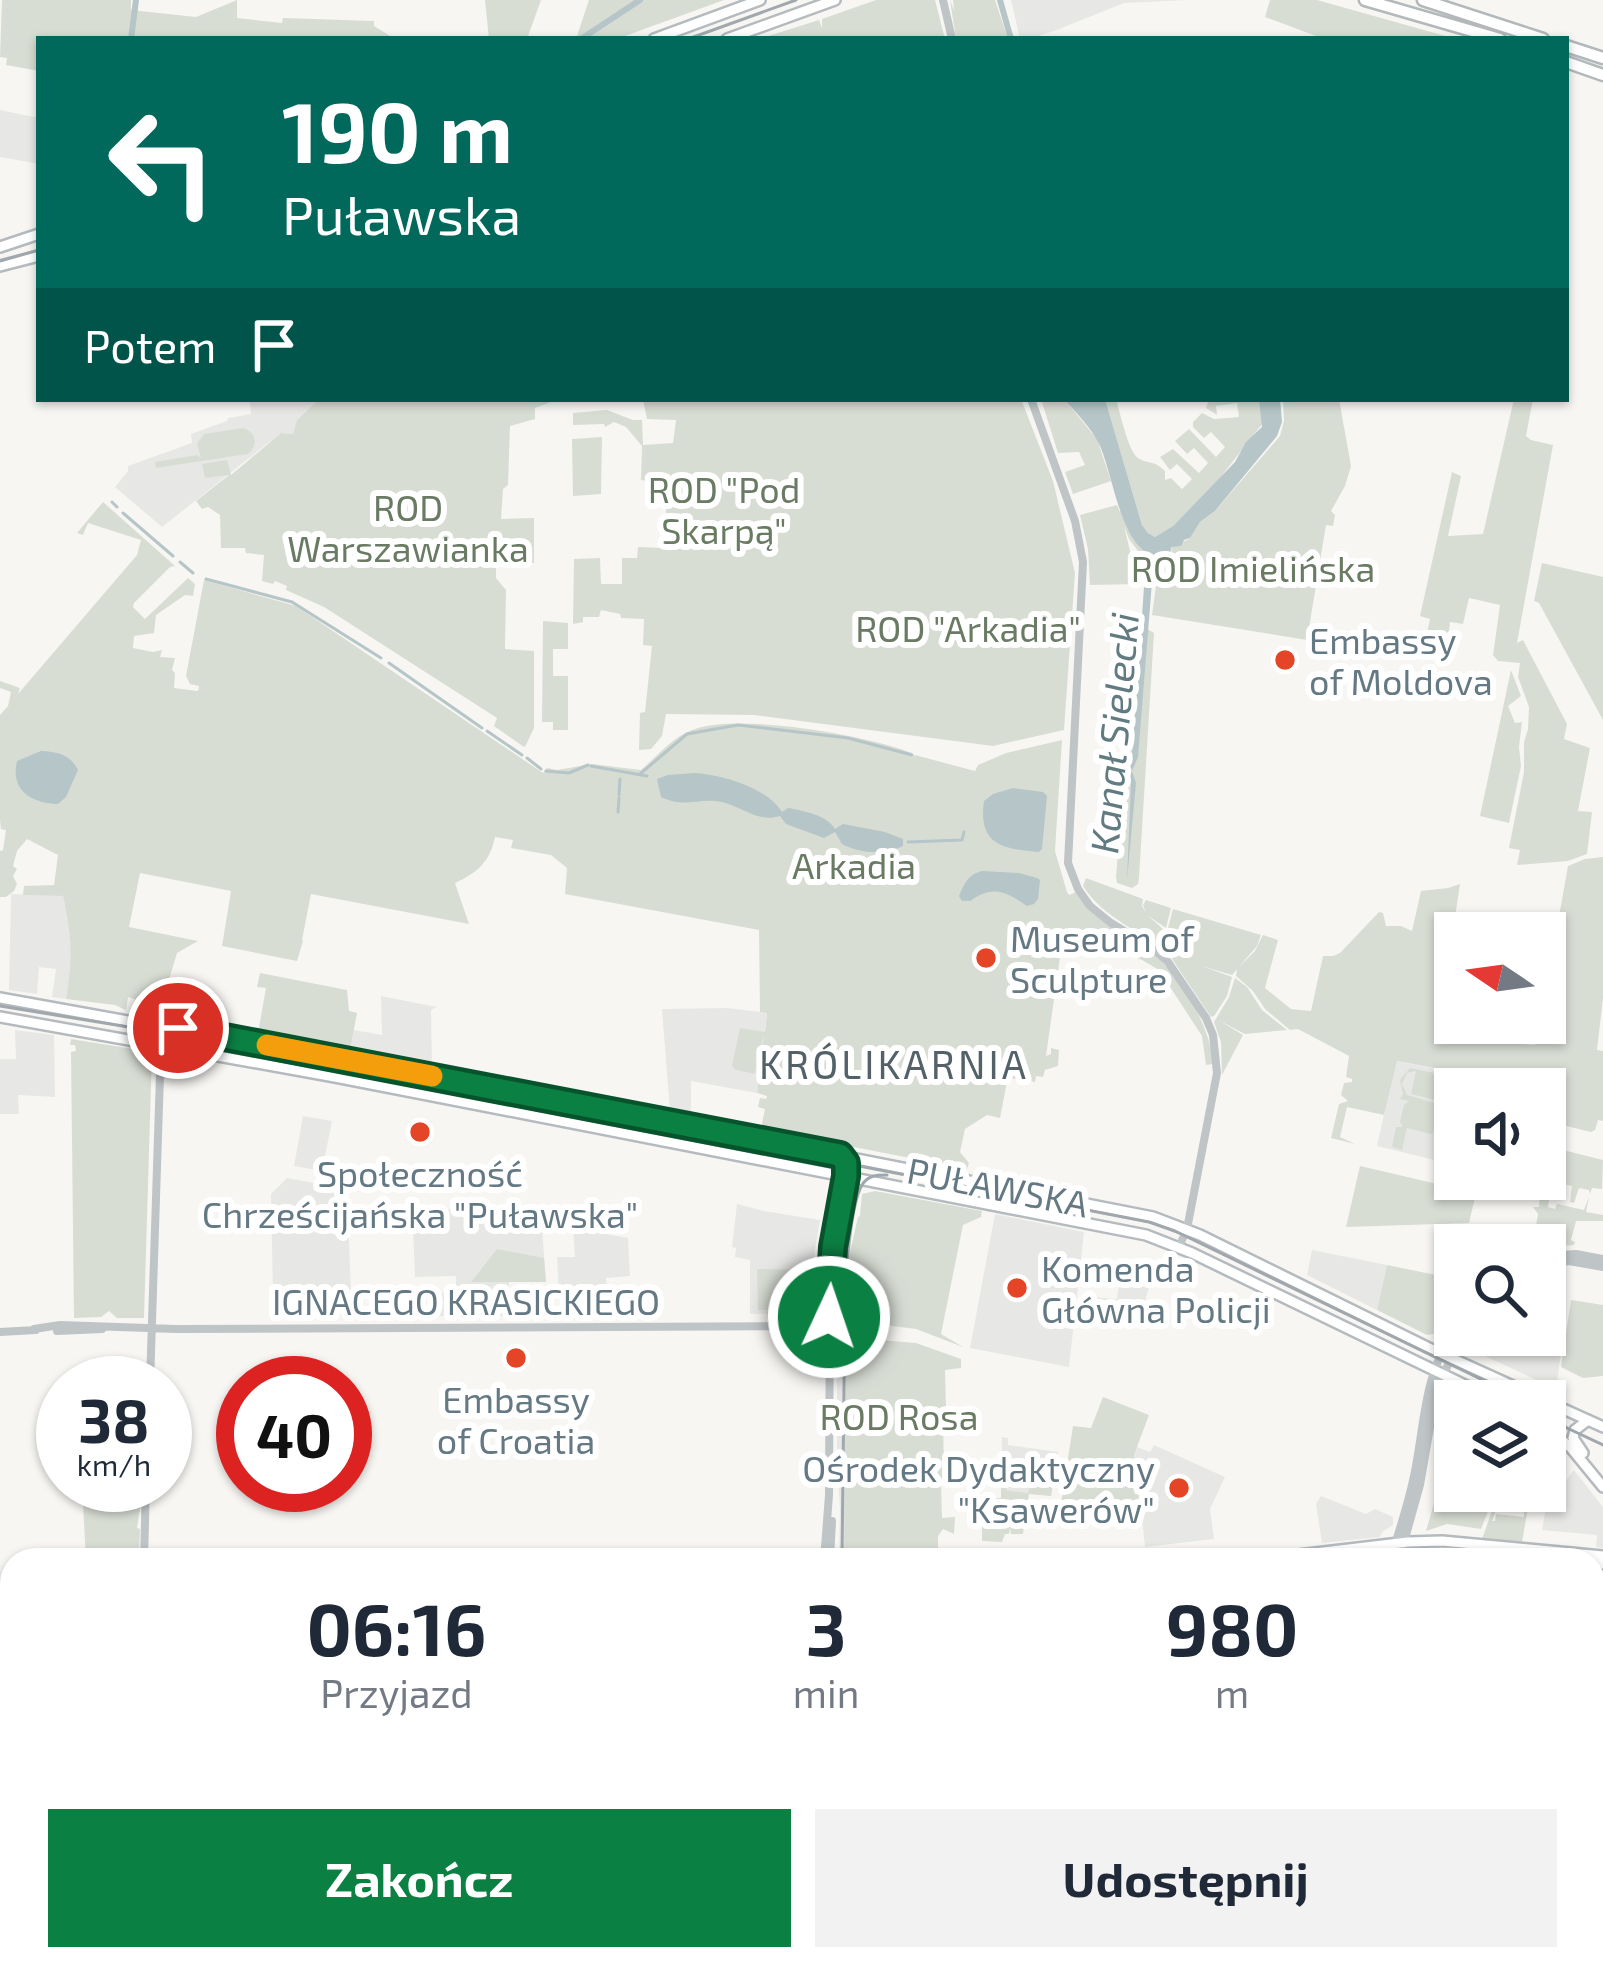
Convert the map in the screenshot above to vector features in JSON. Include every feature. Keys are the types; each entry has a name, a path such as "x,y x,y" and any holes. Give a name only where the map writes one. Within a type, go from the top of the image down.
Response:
{"main road":[{"path":"662,36 760,0"},
{"path":"735,36 836,0"},
{"path":"1365,0 1490,36"},
{"path":"1423,0 1534,36"},
{"path":"1569,47 1603,58"},
{"path":"1569,63 1603,75"},
{"path":"0,247 36,235"},
{"path":"0,266 36,257"},
{"name":"PUŁAWSKA","path":"0,998 165,1025 1153,1216 1434,1349"},
{"name":"PUŁAWSKA","path":"0,1017 1146,1235 1180,1247 1454,1380"},
{"path":"161,1044 165,1025"},
{"path":"929,1192 933,1174"},
{"name":"PUŁAWSKA","path":"1449,1356 1603,1427"},
{"path":"1588,1420 1575,1430 1573,1440 1595,1476"},
{"path":"1566,1444 1603,1487"},
{"path":"1417,1548 1451,1541 1507,1548"}],"street":[{"path":"945,2 951,36"},
{"path":"1032,402 1075,521 1083,562 1068,863 1090,906 1168,962 1207,1020 1217,1050 1217,1073 1180,1247"},
{"path":"150,1356 161,1044"},
{"path":"828,1548 832,1506 829,1326 833,1247 846,1176 840,1155"},
{"path":"846,1176 851,1165 867,1161"},
{"path":"1566,1261 1603,1263"},
{"name":"IGNACEGO KRASICKIEGO","path":"0,1331 829,1326"},
{"path":"1398,1548 1423,1410 1444,1356"},
{"path":"144,1548 145,1512"}],"shaded area":[{"path":"1011,0 1187,0 1124,3 1038,36 1019,36"},
{"path":"0,110 36,117 36,163 0,157"},
{"path":"250,402 316,402 297,420 293,434 281,433 162,527 115,487 128,466 192,443 191,434 228,418 251,414"},
{"path":"1067,402 1106,402 1142,525 1155,537 1173,526 1235,462 1262,427 1259,402 1280,402 1282,422 1277,436 1215,511 1181,546 1171,547 1170,560 1156,561 1126,526 1104,457 1088,426"},
{"path":"1156,569 1138,757 1132,771 1136,783 1127,880 1129,770 1145,573"},
{"path":"41,751 63,755 78,770 58,804 31,798 17,780 17,761"},
{"name":"Arkadia","path":"695,773 744,784 782,812 788,808 814,814 835,829 843,824 885,832 903,839 903,846 865,851 842,844 835,832 824,838 786,824 780,816 758,816 722,802 661,797 657,779"},
{"path":"1013,788 1047,796 1039,852 1003,846 985,827 984,801"},
{"path":"982,871 1037,878 1038,899 1027,906 993,892 962,901 959,896 965,883"},
{"path":"11,894 63,896 72,970 66,999 52,997 56,969 39,967 37,994 9,990"},
{"path":"381,996 437,1007 431,1010 432,1066 350,1051 354,1030 382,1035"},
{"path":"662,1009 767,1013 757,1093 691,1081 691,1115 670,1112"},
{"path":"15,1030 54,1035 55,1097 18,1095 19,1114 0,1114 0,1059 16,1059"},
{"path":"1396,1061 1434,1069 1434,1160 1377,1146"},
{"path":"303,1116 332,1121 322,1171 294,1166"},
{"path":"287,1178 347,1189 351,1294 336,1295 337,1317 300,1317 300,1295 273,1295 271,1194"},
{"path":"412,1202 542,1227 546,1282 509,1282 509,1316 416,1316 415,1294 456,1292 456,1276 415,1277"},
{"path":"737,1204 820,1220 812,1267 814,1313 750,1314 750,1260 735,1257 732,1247"},
{"path":"995,1214 1084,1232 1069,1367 970,1348"},
{"path":"573,1228 628,1238 630,1276 606,1278 607,1291 559,1291 557,1257 575,1257"},
{"path":"1312,1250 1387,1265 1377,1310 1307,1275"},
{"path":"1121,1267 1152,1275 1144,1306 1155,1310 1152,1319 1092,1306 1093,1297 1117,1299"},
{"path":"846,1332 845,1548 839,1548 837,1464 841,1333"},
{"path":"1485,1356 1561,1356 1557,1380 1537,1380"},
{"path":"1002,1437 1008,1438 1008,1445 1058,1452 1051,1496 1006,1490 1006,1484 1001,1484"},
{"name":"Ośrodek Dydaktyczny \"Ksawerów\"","path":"1154,1445 1225,1477 1210,1509 1214,1539 1145,1547 1145,1500 1140,1499 1134,1455 1137,1447 1150,1452"},
{"path":"1574,1470 1603,1507 1603,1548 1596,1547 1597,1535 1542,1530 1545,1512 1566,1512 1566,1481"},
{"path":"1321,1496 1366,1514 1375,1509 1393,1517 1393,1525 1380,1537 1322,1543 1316,1504"}],"green space":[{"path":"2,0 131,0 131,10 196,17 237,0 237,18 282,23 283,18 374,21 374,26 390,36 36,36 36,70 6,65 7,58 0,57"},
{"path":"485,0 541,0 528,36 489,36"},
{"path":"589,0 724,0 625,36 577,36"},
{"path":"876,0 935,0 944,36 768,36 819,20 822,28 822,19"},
{"path":"950,0 954,11 953,0 995,0 1007,36 956,36"},
{"path":"1270,0 1317,0 1445,36 1316,36 1265,17"},
{"name":"ROD Warszawianka","path":"316,402 551,402 535,408 535,419 510,426 508,485 503,489 501,519 534,518 534,563 496,563 496,578 506,590 505,649 534,651 534,728 524,747 494,726 497,718 324,607 286,590 287,586 262,581 264,555 246,553 245,548 221,548 220,515 208,507 202,509 196,501 229,475 205,478 202,464 227,460 231,475 281,433 293,434 297,420"},
{"path":"644,402 1022,402 1053,481 1075,573 1064,730 993,746 754,715 666,714 662,736 651,749 639,750 652,646 643,645 644,619 621,618 601,610 599,617 583,617 583,622 573,624 574,559 600,558 601,584 622,584 622,558 637,558 638,547 662,548 670,474 656,482 641,480 642,446 626,427 614,422 605,427 573,425 573,413 607,410 642,420 643,445 673,443 676,420 647,419"},
{"name":"ROD Imielińska","path":"1042,402 1066,402 1097,439 1111,481 1073,494 1065,472 1085,465 1079,452 1058,453"},
{"path":"1106,402 1117,402 1134,454 1161,467 1165,480 1171,478 1182,489 1192,479 1177,464 1170,470 1160,457 1173,449 1199,473 1208,463 1194,448 1187,454 1175,441 1189,429 1216,457 1225,447 1211,432 1204,438 1193,422 1202,413 1214,419 1239,417 1237,403 1216,406 1217,415 1206,408 1208,402 1260,402 1263,423 1219,479 1173,526 1155,537 1142,525"},
{"name":"ROD Imielińska","path":"1283,402 1340,402 1351,466 1331,511 1333,526 1326,525 1307,640 1152,615 1158,571 1147,574 1139,567 1141,555 1124,526 1138,584 1090,585 1080,515 1117,505 1143,549 1169,561 1171,547 1189,539 1215,511 1280,436"},
{"path":"1513,402 1532,402 1526,436 1553,445 1517,643 1523,640 1567,724 1564,739 1590,748 1578,811 1592,812 1587,854 1568,861 1517,865 1520,850 1509,848 1524,772 1529,707 1518,677 1520,663 1498,661 1493,655 1500,605 1469,598 1463,624 1450,622 1448,642 1427,633 1430,619 1420,616 1452,472 1461,476 1448,536 1483,534"},
{"path":"243,428 254,439 248,454 156,468 155,462 201,458 197,444 204,434"},
{"path":"602,437 601,494 573,496 572,439"},
{"path":"103,502 175,566 134,603 145,619 188,578 195,584 193,596 185,595 156,615 154,633 134,636 133,648 162,650 160,657 175,658 174,688 198,691 199,686 190,684 186,676 204,580 296,606 543,773 547,768 592,764 641,770 692,730 739,723 834,733 975,771 978,765 1006,753 1062,740 1055,851 1067,892 1076,892 1100,918 1172,973 1200,1018 1213,1064 1206,1065 1202,1036 1159,970 1064,929 1046,1056 1051,1048 1059,1050 1058,1066 1045,1070 1043,1077 1036,1076 1035,1082 1010,1078 1000,1118 987,1115 965,1129 960,1152 969,1163 967,1169 761,1129 765,1109 758,1107 760,1098 767,1096 757,1093 764,1033 755,1074 732,1066 740,1028 765,1032 767,1013 760,1012 759,930 565,894 567,868 551,855 511,848 513,840 495,837 481,866 455,883 469,924 311,894 297,961 222,946 231,891 140,873 129,927 198,941 177,953 168,983 164,982 163,1011 160,1015 142,1013 143,1002 128,997 126,1010 66,999 70,948 63,896 23,895 24,886 54,885 58,855 27,839 13,866 17,869 14,891 0,897 0,851 6,830 1,829 0,820 0,715 11,692 0,688 0,681 20,688 18,694 137,555 141,540 88,523 83,535 77,533"},
{"path":"1542,563 1603,577 1603,720 1534,601"},
{"path":"543,621 568,623 568,649 553,649 553,676 568,676 568,730 553,730 553,722 542,722"},
{"path":"1141,625 1154,633 1139,878 1132,888 1117,883 1116,877 1136,629"},
{"path":"1511,670 1521,696 1508,706 1515,723 1522,722 1521,766 1509,823 1480,816"},
{"path":"1603,857 1603,998 1597,1050 1603,1051 1603,1121 1598,1120 1595,1130 1566,1126 1566,1068 1434,1068 1397,1061 1384,1115 1347,1107 1340,1137 1355,1144 1331,1138 1339,1104 1348,1101 1341,1095 1344,1083 1352,1082 1346,1077 1349,1056 1298,1029 1290,1030 1236,976 1263,935 1278,940 1265,988 1291,1009 1311,1011 1323,956 1340,953 1379,912 1386,926 1412,931 1421,891 1460,884 1456,912 1434,912 1434,1044 1566,1044 1566,912 1560,912 1568,866"},
{"path":"1086,878 1143,899 1146,913 1146,900 1171,908 1166,928 1147,915 1168,937 1170,957 1102,908 1083,886"},
{"path":"1173,909 1261,935 1232,975 1202,966 1232,977 1214,1016 1172,959 1174,943 1168,928"},
{"path":"260,973 347,990 349,1011 357,1013 350,1051 258,1033 266,988 257,987"},
{"path":"1235,978 1287,1030 1245,1034 1220,1021 1243,1035 1222,1075 1221,1042 1214,1022"},
{"path":"71,1039 152,1052 144,1318 117,1318 109,1311 101,1317 74,1318 71,1052 76,1051"},
{"path":"1410,1068 1434,1073 1434,1100 1411,1094 1416,1071 1407,1073 1402,1084 1407,1095 1434,1103 1434,1132 1407,1128 1402,1150 1392,1147 1409,1101 1400,1099 1400,1080"},
{"path":"1566,1151 1603,1160 1602,1189 1592,1188 1590,1194 1579,1188 1574,1203 1570,1202 1572,1186 1566,1185"},
{"path":"1360,1166 1434,1183 1434,1200 1474,1200 1469,1223 1346,1227"},
{"path":"875,1191 982,1211 981,1217 963,1225 941,1334 963,1347 916,1329 846,1316 848,1261 862,1194"},
{"path":"1589,1197 1586,1212 1603,1215 1603,1221 1576,1221 1574,1245 1566,1246 1566,1224 1536,1224 1533,1207 1539,1207 1539,1200 1549,1200 1548,1207 1555,1209 1557,1204 1584,1210"},
{"path":"497,1249 544,1258 546,1282 471,1282"},
{"path":"1387,1265 1434,1275 1434,1334 1377,1310"},
{"path":"757,1269 814,1270 814,1308 758,1310"},
{"path":"1571,1300 1603,1305 1603,1376 1583,1378 1561,1367"},
{"name":"ROD Rosa","path":"856,1338 916,1343 961,1359 961,1368 945,1370 946,1408 959,1409 958,1423 948,1420 943,1426 944,1462 957,1464 956,1478 946,1475 941,1480 942,1518 955,1517 954,1534 943,1529 938,1548 844,1548 846,1342 854,1343"},
{"path":"1103,1397 1149,1415 1134,1455 1140,1499 1145,1499 1142,1518 1059,1517 1073,1426 1091,1428"},
{"path":"1048,1476 1054,1477 1051,1496 1029,1494 1023,1534 1011,1534 1010,1528 1002,1542 982,1541 982,1501 987,1506 988,1499 1001,1498 1001,1484 1006,1484 1006,1490 1028,1493 1030,1485 1042,1486"},
{"path":"1434,1503 1434,1512 1488,1512 1481,1529 1447,1524 1426,1531"},
{"path":"83,1512 139,1512 139,1548 85,1548"},
{"path":"1492,1512 1492,1521 1496,1514 1524,1517 1527,1512 1522,1542 1482,1539"}],"waterway":[{"name":"Kanał Sielecki","path":"131,36 136,0"},
{"name":"Kanał Sielecki","path":"586,36 640,0"},
{"name":"Kanał Sielecki","path":"1000,0 1010,36"},
{"path":"112,502 117,507"},
{"path":"123,513 173,556"},
{"path":"180,562 193,573"},
{"path":"206,579 292,602 381,658"},
{"path":"389,663 482,728"},
{"path":"640,774 687,734 738,725 848,738 912,755"},
{"path":"487,731 522,755"},
{"path":"527,758 541,769"},
{"path":"546,771 569,773 588,765"},
{"path":"591,766 647,776"},
{"path":"619,795 620,779"},
{"path":"618,812 619,798"},
{"path":"908,842 962,840 964,832"}],"tram line":[{"path":"696,36 796,0"},
{"path":"0,261 36,251"},
{"path":"0,1006 190,1037 1149,1222 1483,1380"},
{"path":"842,1548 849,1240 862,1185 870,1177 887,1175"},
{"path":"1566,1427 1603,1445"}],"slow traffic":[{"path":"267,1045 432,1076"}],"place":[{"name":"Embassy of Moldova","path":"1285,660"},
{"name":"Museum of Sculpture","path":"986,958"},
{"name":"Społeczność Chrześcijańska \"Puławska\"","path":"420,1132"},
{"name":"Komenda Główna Policji","path":"1017,1288"},
{"name":"Embassy of Croatia","path":"516,1358"},
{"name":"Ośrodek Dydaktyczny \"Ksawerów\"","path":"1179,1488"}],"district":[{"name":"KRÓLIKARNIA","path":"894,1063"}],"route":[{"path":"178,1028 840,1155 846,1176 833,1247 829,1317"}],"park label":[{"name":"ROD \"Pod Skarpą\"","path":"724,508"},
{"name":"ROD \"Arkadia\"","path":"968,627"}]}
